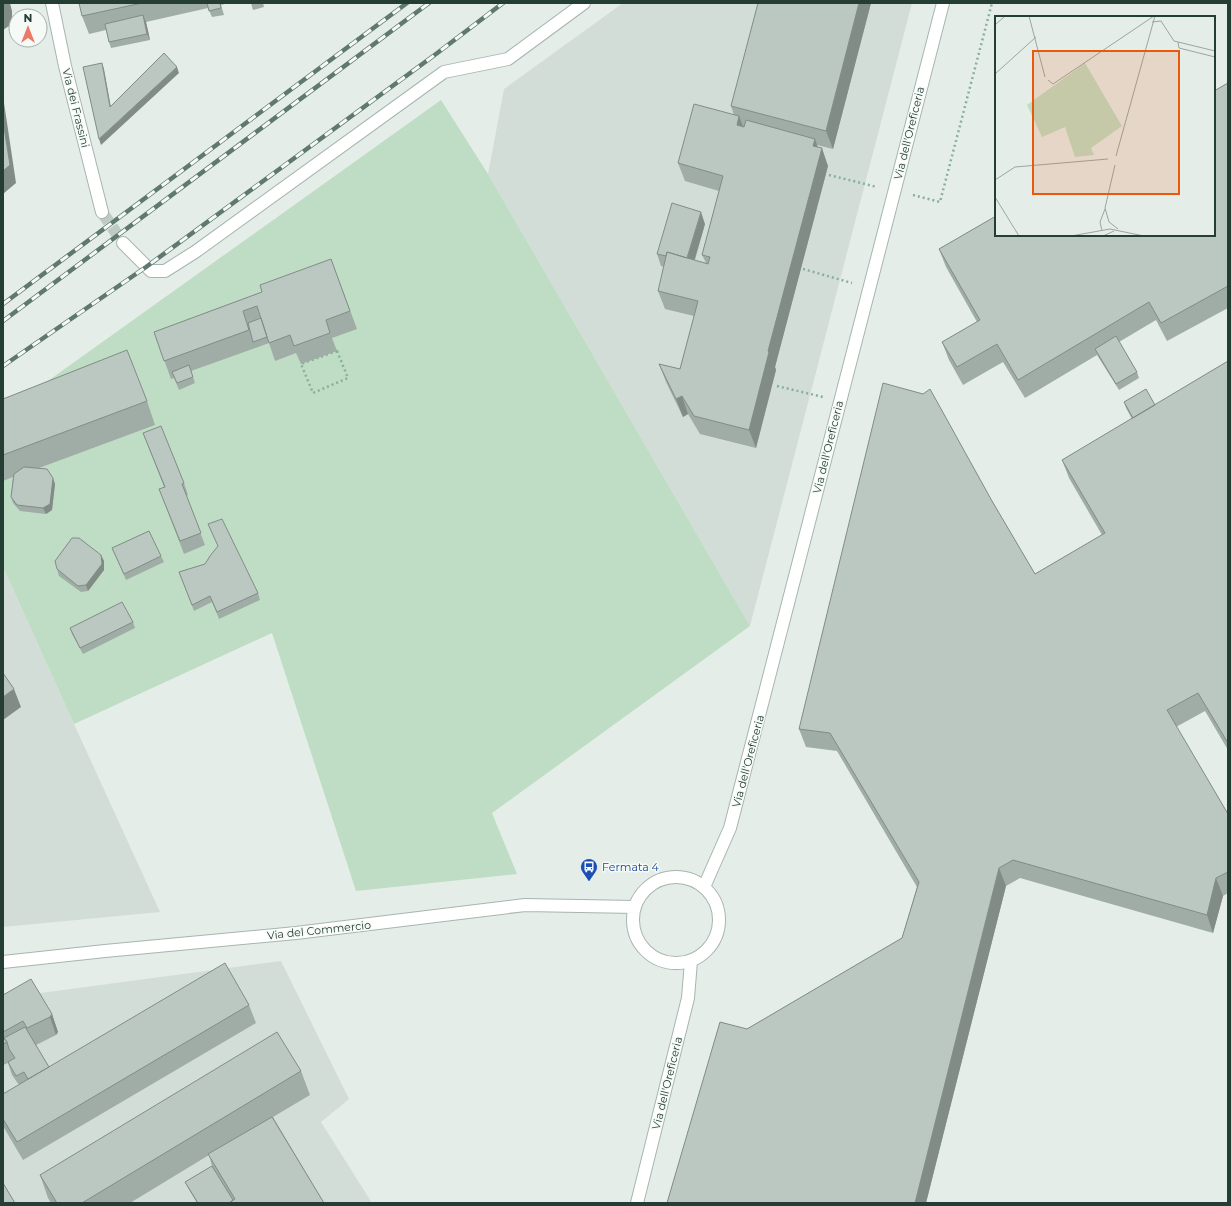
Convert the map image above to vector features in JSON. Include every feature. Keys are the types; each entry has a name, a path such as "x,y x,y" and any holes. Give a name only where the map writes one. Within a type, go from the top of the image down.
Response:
{"street":[{"name":"Via dei Frassini","path":"52,3 65,66 102,212"},
{"path":"123,243 151,271 165,271 195,252 444,72 508,59 584,3"},
{"name":"Via dell'Oreficeria","path":"704,887 730,828 942,3"},
{"path":"678,877 692,880 704,887 714,899 719,913 719,928 714,942 704,953 691,961 678,964 664,962 651,956 641,946 635,934 633,920 635,907 641,894 651,885 664,878 678,877"},
{"name":"Via del Commercio","path":"3,962 296,933 525,905 635,907"},
{"name":"Via dell'Oreficeria","path":"637,1203 688,998 691,961"}],"path":[{"path":"829,175 940,202 992,3"},
{"path":"803,269 869,288"},
{"path":"337,351 348,378 313,393 301,364 337,351"},
{"path":"778,386 839,401"}],"shaded area":[{"path":"623,3 912,3 750,626 488,174 504,89"},
{"path":"3,567 74,724 160,912 3,927"},
{"path":"281,961 349,1099 321,1122 372,1203 3,1203 3,998"}],"green space":[{"path":"441,100 488,174 750,626 492,813 517,874 356,891 272,633 74,724 3,567 3,413"}],"building":[{"path":"79,3 142,3 82,16"},
{"path":"207,3 220,3 221,8 209,11"},
{"path":"758,3 859,3 826,131 731,106"},
{"path":"143,15 147,34 109,42 105,24"},
{"path":"164,53 177,67 99,139 83,67 102,63 110,107"},
{"path":"1228,83 1228,286 1161,323 1149,302 1018,380 997,344 957,367 942,342 980,320 939,249 995,217 995,236 1215,236 1215,90"},
{"path":"694,104 739,116 737,125 744,127 746,120 815,139 813,146 822,148 768,351 769,352 749,430 694,416 682,396 676,399 659,364 680,369 698,301 658,291 667,252 708,264 710,257 702,255 723,176 678,163"},
{"path":"3,121 10,165 3,171"},
{"path":"672,203 701,212 687,258 667,252 666,256 657,254"},
{"path":"331,259 350,311 326,320 330,333 294,346 290,335 269,343 257,306 243,311 249,330 164,361 154,332 262,292 260,285"},
{"path":"261,318 267,337 253,342 248,323"},
{"path":"1116,336 1137,372 1116,384 1095,349"},
{"path":"127,350 147,401 3,455 3,399"},
{"path":"1228,361 1228,743 1198,693 1167,710 1228,814 1228,872 1216,878 1207,915 1013,860 999,868 915,1203 667,1203 720,1022 747,1029 902,938 919,882 830,733 799,729 883,383 923,394 930,389 992,501 1035,574 1105,533 1062,460"},
{"path":"189,365 193,377 177,383 172,372"},
{"path":"1146,389 1155,405 1133,418 1124,402"},
{"path":"161,426 184,483 182,484 201,533 180,541 159,489 165,487 143,433"},
{"path":"24,467 47,469 53,478 50,504 43,508 17,505 11,497 14,474"},
{"path":"222,519 258,593 217,612 210,596 192,605 179,572 205,564 218,546 208,524"},
{"path":"149,531 161,556 124,574 112,548"},
{"path":"72,538 79,538 101,555 102,564 86,585 78,586 57,569 55,561"},
{"path":"122,602 133,622 80,648 70,628"},
{"path":"3,673 14,689 3,697"},
{"path":"225,963 249,1005 17,1142 3,1119 3,1094"},
{"path":"31,979 52,1014 50,1017 27,1028 23,1021 3,1032 3,995"},
{"path":"25,1027 49,1067 28,1079 24,1072 16,1076 8,1062 15,1058 4,1038"},
{"path":"277,1032 301,1071 82,1203 57,1203 40,1175"},
{"path":"3,1037 7,1042 3,1044"},
{"path":"272,1117 324,1203 229,1203 235,1199 208,1154"},
{"path":"212,1166 233,1200 229,1203 198,1203 185,1182"},
{"path":"3,1183 15,1203 3,1203"}],"tunnel":[{"path":"102,212 123,243"}],"railway":[{"path":"3,304 407,3"},
{"path":"3,321 429,3"},
{"path":"3,366 146,267 503,3"}],"place":[{"name":"Fermata 4","path":"589,882"}]}
